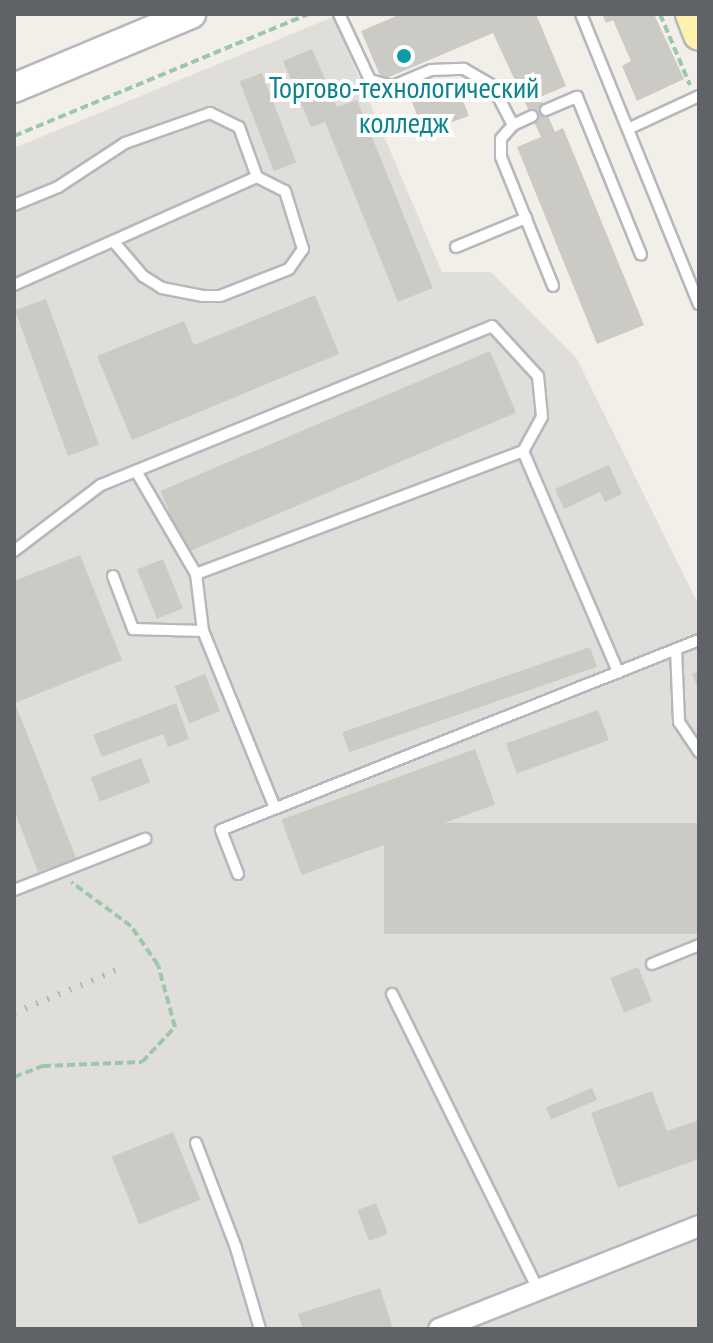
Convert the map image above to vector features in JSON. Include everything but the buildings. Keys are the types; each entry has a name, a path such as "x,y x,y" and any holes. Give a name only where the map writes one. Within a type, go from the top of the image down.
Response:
{"main road":[{"path":"14,88 191,14"},
{"path":"691,14 699,35"}],"street":[{"path":"439,1329 699,1226"}],"lane":[{"path":"339,14 370,80 393,86 440,68 473,72 498,93 513,125"},
{"path":"581,14 630,128 699,304"},
{"path":"546,110 577,97 641,255"},
{"path":"630,128 697,97"},
{"path":"14,205 58,187 125,143 210,113 239,127 257,177 285,191 303,240 300,256 289,269 220,296 182,294 143,276 113,241"},
{"path":"532,116 513,125 501,139 501,157 553,286"},
{"path":"14,285 257,177"},
{"path":"456,247 526,218"},
{"path":"14,551 101,485 492,326 538,376 542,417 523,451 196,574"},
{"path":"523,451 618,672"},
{"path":"136,471 196,574 203,631 275,808"},
{"path":"113,576 133,629 203,631"},
{"path":"238,874 221,830 699,640"},
{"path":"676,649 679,722 699,752"},
{"path":"14,890 145,839"},
{"path":"652,964 699,945"},
{"path":"392,994 538,1290"},
{"path":"196,1143 260,1329"}],"path":[{"path":"14,136 309,14"},
{"path":"660,14 697,97"},
{"path":"14,1077 43,1066 142,1062 175,1027 158,965 131,926 60,873"}],"shaded area":[{"path":"333,17 442,272 491,272 577,359 699,606 699,1329 14,1329 14,148"}],"railway":[{"path":"14,1013 119,969"}],"place":[{"name":"Торгово-технологический колледж","path":"404,56"}]}
